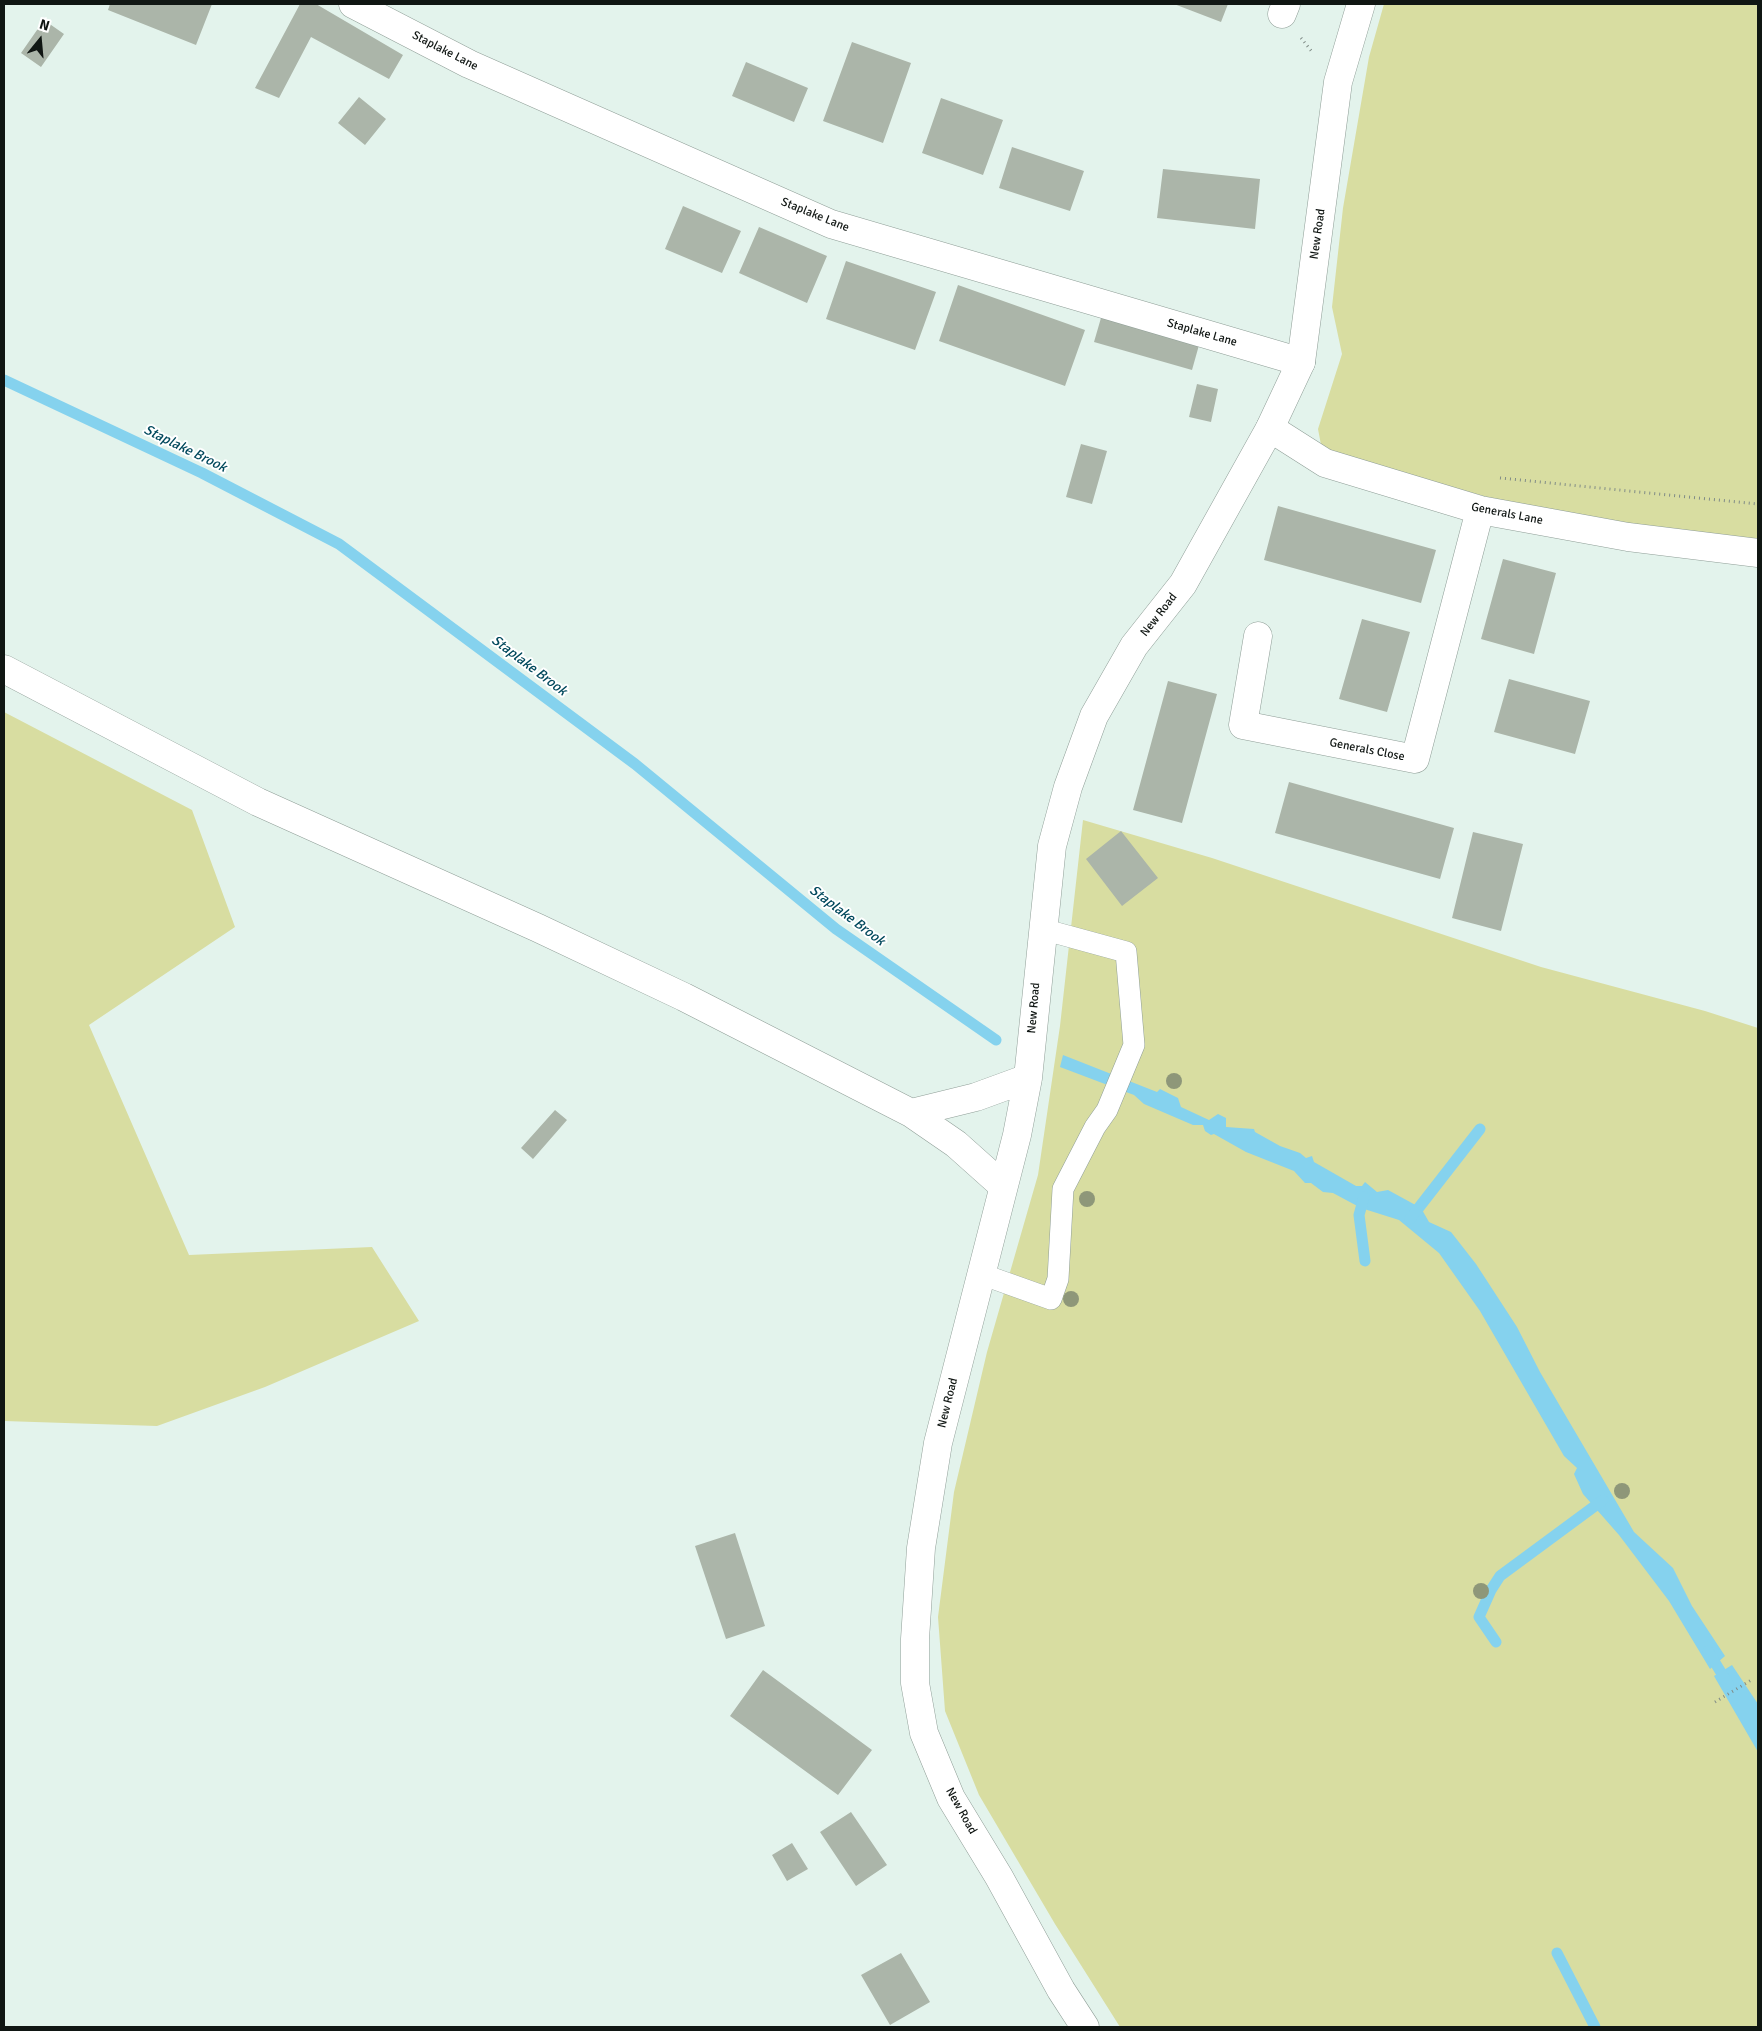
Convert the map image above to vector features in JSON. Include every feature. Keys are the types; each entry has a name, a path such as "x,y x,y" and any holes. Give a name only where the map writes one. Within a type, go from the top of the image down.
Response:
{"street":[{"name":"Staplake Lane","path":"353,4 469,64 831,224 1301,362"},
{"name":"New Road","path":"1085,2027 1061,1990 999,1877 952,1798 924,1732 915,1683 915,1639 923,1538 938,1443 1017,1135 1028,1078 1052,846 1068,787 1094,716 1134,646 1183,584 1270,428 1301,362 1338,82 1361,4"},
{"name":"Generals Lane","path":"1270,428 1325,463 1480,510 1628,537 1758,553"},
{"name":"Generals Close","path":"1258,636 1243,725 1415,759 1480,510"},
{"path":"4,669 258,802 538,928 684,997 911,1113 956,1144 1003,1186"},
{"path":"911,1113 976,1097 1028,1078"}],"lane":[{"path":"981,1274 1051,1299 1058,1279 1063,1189 1094,1127 1113,1098 1134,1045 1126,952 1042,929"}],"path":[{"path":"1480,510 1486,476 1758,504"},
{"path":"1715,1702 1753,1679"}],"green space":[{"path":"1384,4 1758,4 1758,550 1640,533 1483,496 1322,450 1318,429 1342,354 1332,307 1343,208 1369,57"},
{"path":"4,712 192,810 235,927 89,1025 189,1255 372,1247 419,1321 265,1387 157,1426 4,1421"},
{"path":"1083,820 1212,858 1541,967 1705,1011 1758,1028 1758,2027 1120,2027 1055,1924 979,1795 945,1711 938,1617 954,1492 987,1352 1038,1175 1060,1026"}],"water":[{"path":"1063,1055 1157,1092 1160,1089 1178,1098 1181,1107 1209,1120 1218,1114 1226,1118 1226,1127 1254,1129 1255,1132 1280,1146 1300,1153 1306,1158 1312,1156 1314,1162 1356,1186 1362,1186 1365,1182 1377,1192 1388,1190 1421,1208 1429,1222 1451,1232 1476,1264 1517,1327 1540,1372 1634,1532 1673,1568 1692,1606 1725,1656 1710,1669 1669,1601 1619,1535 1583,1494 1574,1474 1577,1468 1564,1456 1480,1311 1439,1253 1399,1220 1361,1208 1333,1193 1323,1192 1311,1183 1305,1183 1294,1171 1246,1152 1214,1134 1211,1135 1205,1131 1203,1125 1193,1125 1144,1104 1134,1095 1060,1067"},
{"path":"1732,1665 1758,1704 1758,1752 1714,1676"}],"building":[{"path":"110,4 212,4 196,45 108,10"},
{"path":"300,4 316,4 403,55 389,79 311,37 279,98 255,88"},
{"path":"1174,4 1228,4 1221,22"},
{"path":"44,20 64,34 41,67 21,53"},
{"path":"852,42 911,63 883,143 823,121"},
{"path":"746,62 808,88 794,122 732,96"},
{"path":"359,97 386,119 365,145 338,123"},
{"path":"941,98 1003,120 983,175 922,153"},
{"path":"1012,147 1084,171 1070,211 999,188"},
{"path":"1163,169 1260,179 1255,229 1157,218"},
{"path":"683,206 741,231 722,273 665,249"},
{"path":"759,227 827,256 807,303 739,273"},
{"path":"846,261 936,292 915,350 826,319"},
{"path":"958,285 1085,330 1065,386 939,341"},
{"path":"1103,311 1201,338 1192,370 1094,342"},
{"path":"1197,384 1218,389 1211,422 1189,417"},
{"path":"1081,444 1107,451 1092,504 1066,497"},
{"path":"1278,506 1436,550 1421,603 1264,560"},
{"path":"1503,559 1556,573 1534,654 1481,639"},
{"path":"1362,619 1410,632 1387,712 1339,699"},
{"path":"1509,679 1590,701 1575,754 1494,732"},
{"path":"1168,681 1217,694 1182,823 1133,810"},
{"path":"1289,782 1454,828 1440,879 1275,833"},
{"path":"1121,831 1158,878 1122,906 1086,859"},
{"path":"1473,832 1523,844 1501,931 1452,918"},
{"path":"555,1110 567,1120 533,1159 521,1148"},
{"path":"735,1533 765,1626 726,1639 695,1546"},
{"path":"763,1670 872,1750 838,1795 730,1716"},
{"path":"851,1812 887,1865 856,1886 820,1832"},
{"path":"792,1843 808,1869 787,1881 772,1855"},
{"path":"901,1953 930,2002 890,2025 861,1975"}],"waterway":[{"name":"Staplake Brook","path":"4,380 202,473 339,544 635,764 836,929 996,1040"},
{"path":"1410,1219 1480,1129"},
{"path":"1364,1197 1359,1215 1365,1261"},
{"path":"1496,1642 1479,1617 1491,1590 1500,1576 1603,1500"},
{"path":"1708,1651 1728,1684"},
{"path":"1557,1953 1595,2027"}]}
